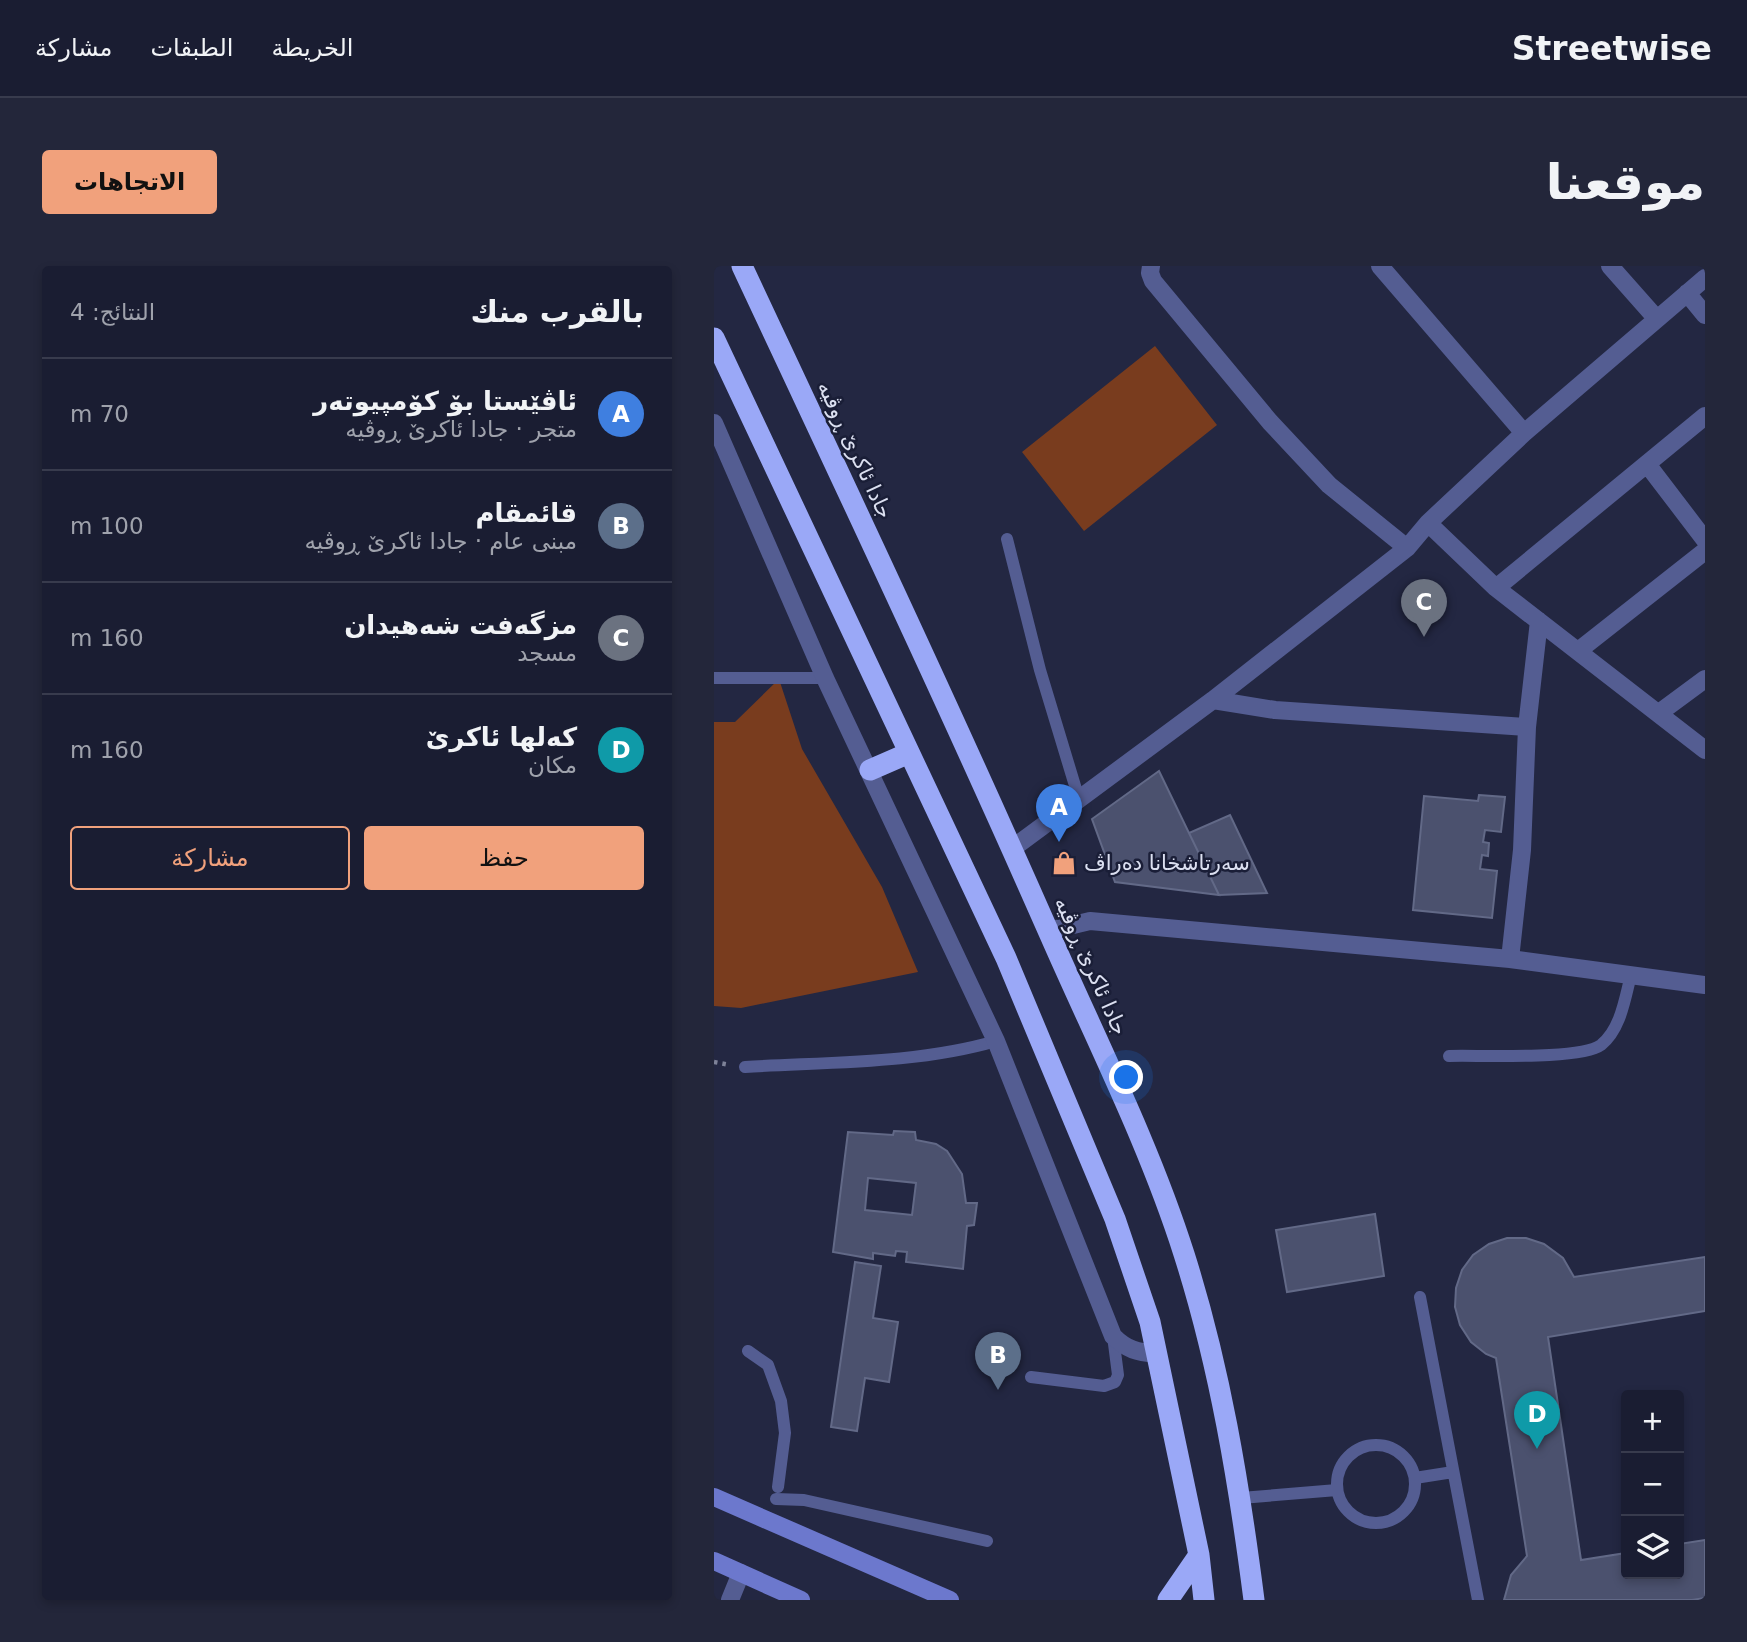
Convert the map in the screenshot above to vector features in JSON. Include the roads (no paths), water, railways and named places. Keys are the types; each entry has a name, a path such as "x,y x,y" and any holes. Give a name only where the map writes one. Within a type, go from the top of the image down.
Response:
{"highway":[{"name":"جادا ئاکرێ ڕوڤیە","path":"742,266 1013,848 1152,1163 1185,1255 1223,1405 1241,1498 1254,1600"},
{"path":"714,338 1006,958 1115,1219 1150,1322 1199,1555 1204,1600"},
{"path":"870,770 909,753"},
{"path":"1168,1600 1199,1555"}],"main road":[{"path":"714,1497 950,1600"},
{"path":"714,1561 801,1600"}],"street":[{"path":"1151,266 1153,281 1270,422 1329,485 1407,548"},
{"path":"1380,266 1524,433"},
{"path":"1610,266 1656,318"},
{"path":"1013,848 1213,700 1407,548 1427,523 1524,433 1705,278"},
{"path":"1687,293 1705,316"},
{"path":"1496,587 1705,416"},
{"path":"714,423 825,678 996,1041 1113,1336 1125,1348 1135,1352 1157,1353"},
{"path":"1647,464 1705,540"},
{"path":"1427,523 1496,587 1705,750"},
{"path":"1578,651 1705,551"},
{"path":"1510,960 1522,850 1527,727 1539,621"},
{"path":"1660,713 1705,679"},
{"path":"1213,700 1275,710 1527,727"},
{"path":"1048,931 1090,921 1510,960 1705,985"},
{"path":"730,1600 741,1573"}],"lane":[{"path":"1007,539 1040,670 1079,799"},
{"path":"714,678 825,678"},
{"path":"1449,1056 1580,1053 1600,1046 1615,1028 1631,975"},
{"path":"745,1067 915,1056 971,1049 996,1041"},
{"path":"1420,1297 1478,1600"},
{"path":"1031,1377 1104,1386 1115,1382 1118,1375 1113,1336"},
{"path":"748,1351 768,1365 781,1401 785,1433 777,1493 987,1541"},
{"path":"1370,1445 1394,1449 1404,1457 1415,1478 1414,1492 1401,1515 1375,1524 1361,1521 1350,1514 1341,1503 1337,1490 1341,1466 1358,1449 1370,1445"},
{"path":"1415,1478 1453,1472"},
{"path":"1241,1498 1337,1490"}],"place":[{"name":"مزگەفت شه‌هيدان","path":"1424,637"},
{"name":"ئاڤێستا بۆ کۆمپیوتەر","path":"1059,842"},
{"name":"سەرتاشخانا دەراڤ","path":"1064,863"},
{"name":"قائمقام","path":"998,1390"},
{"name":"کەلها ئاکرێ","path":"1537,1449"}]}
